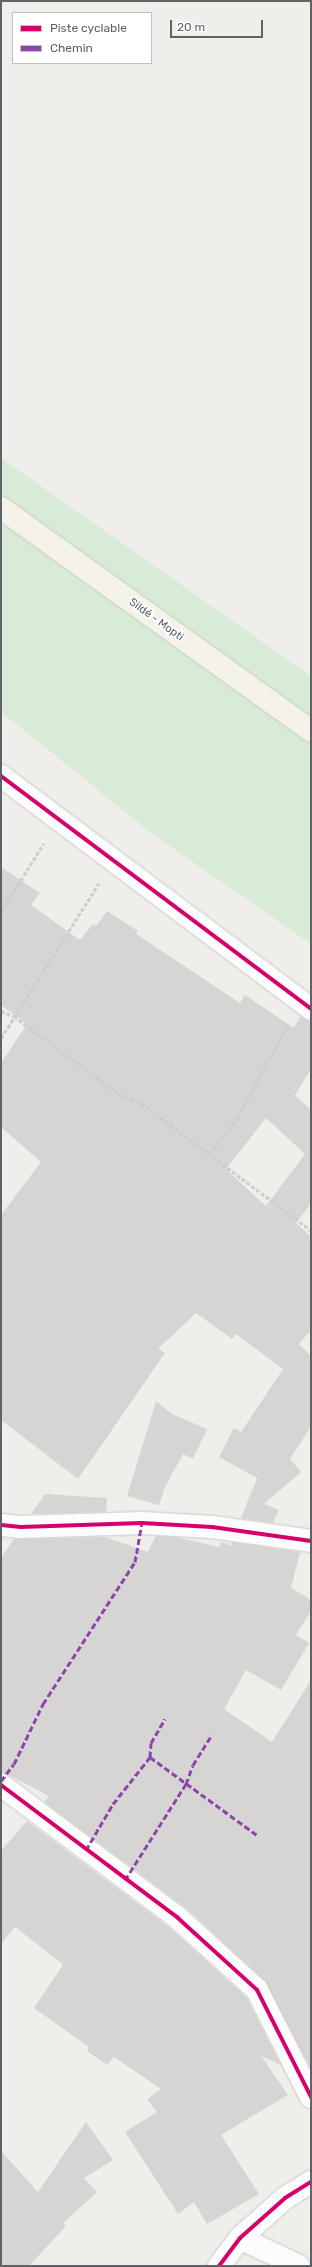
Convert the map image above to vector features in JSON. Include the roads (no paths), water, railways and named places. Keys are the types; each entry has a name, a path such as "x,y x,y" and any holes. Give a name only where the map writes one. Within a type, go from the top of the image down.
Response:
{"main road":[{"name":"Sildé - Mopti","path":"1,508 311,731"}],"street":[{"path":"1,776 306,1006"},
{"path":"1,1525 21,1527 142,1524 212,1526 311,1541"},
{"path":"1,1785 178,1918 257,1990 311,2097"},
{"path":"220,2266 240,2238 285,2198 311,2182"},
{"path":"240,2238 299,2266"}]}
